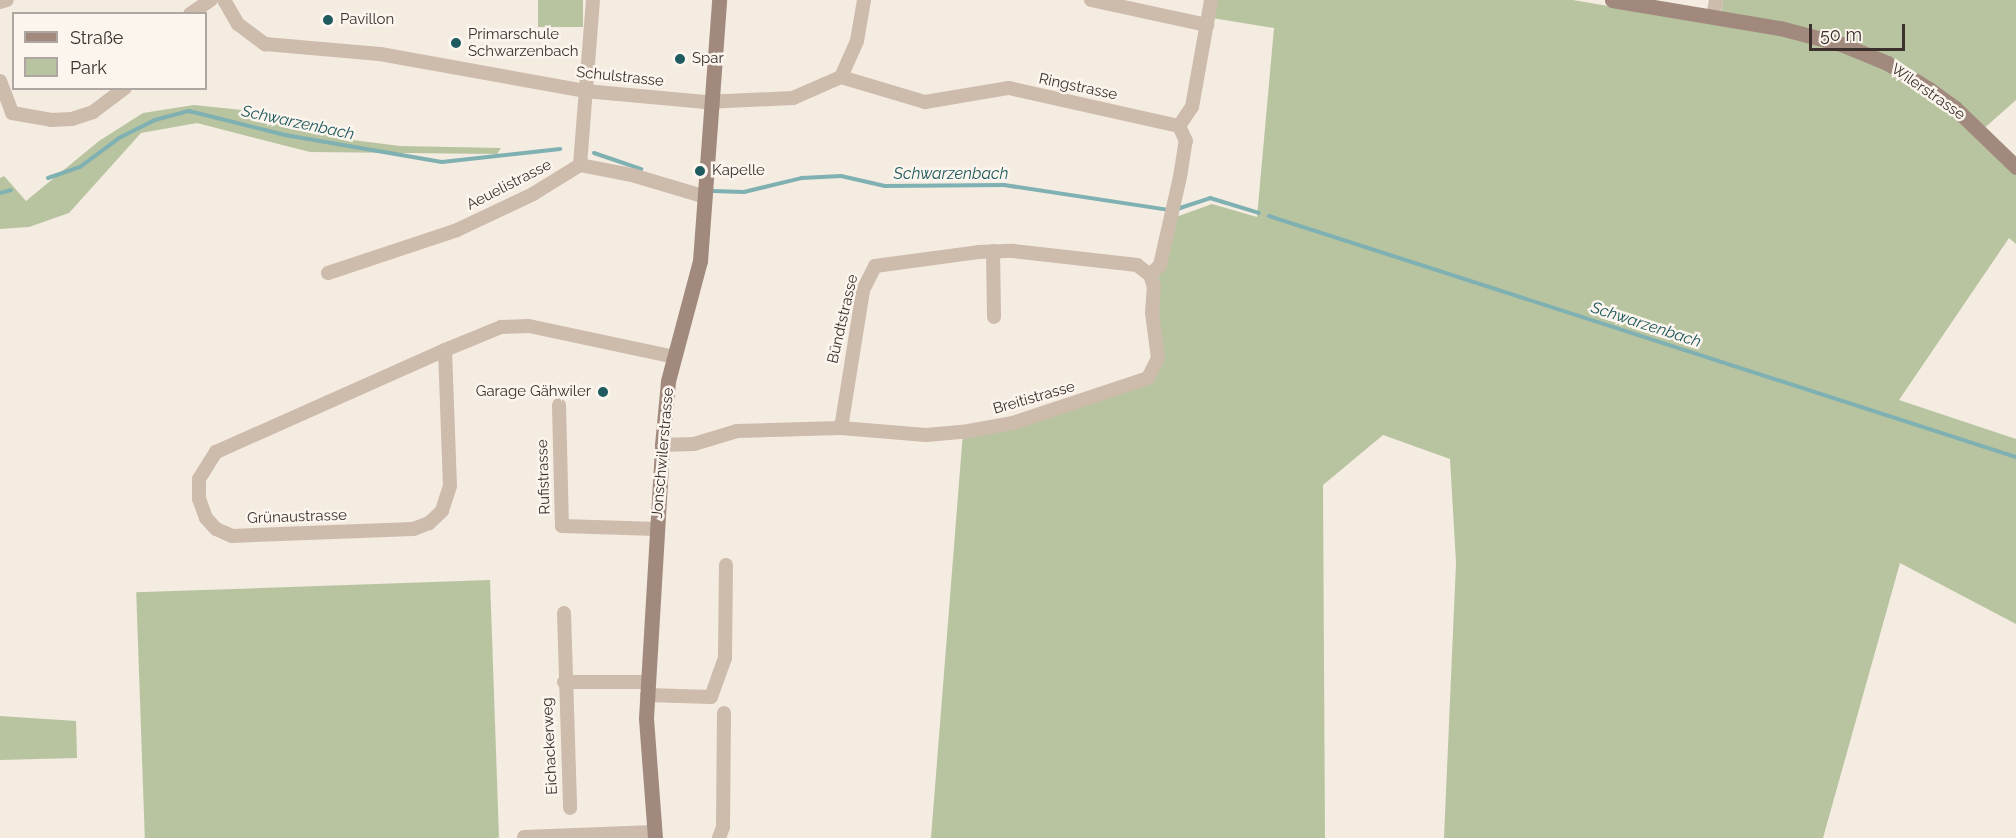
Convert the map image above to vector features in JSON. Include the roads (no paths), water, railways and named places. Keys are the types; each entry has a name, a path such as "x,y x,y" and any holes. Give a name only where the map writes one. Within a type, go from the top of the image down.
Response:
{"street":[{"path":"0,2 7,0"},
{"path":"193,12 212,0"},
{"name":"Schulstrasse","path":"224,0 238,24 265,44 380,54 585,91 712,102 794,98 841,77"},
{"path":"593,0 580,165 706,197"},
{"name":"Jonschwilerstrasse","path":"654,835 646,757 647,689 662,445 675,357 694,293 706,197 719,0"},
{"path":"841,77 857,41 864,0"},
{"path":"1091,0 1207,25"},
{"path":"1150,275 1160,265 1175,200 1186,145 1179,126 1192,107 1211,0"},
{"name":"Wilerstrasse","path":"1612,0 1822,37 1887,63 1955,108 2016,167"},
{"path":"1713,16 1716,0"},
{"name":"Ringstrasse","path":"841,77 926,102 1009,88 1179,126"},
{"path":"0,81 12,113 51,120 72,119 93,112 122,90"},
{"name":"Aeuelistrasse","path":"328,273 457,230 533,194 580,165"},
{"path":"993,251 994,317"},
{"name":"Bündtstrasse","path":"841,428 863,290 872,270 894,261 993,251 1137,265 1150,275"},
{"name":"Breitistrasse","path":"662,445 694,444 737,431 841,428 926,435 963,432 1013,423 1141,382 1153,373 1158,358 1152,313 1154,286 1150,275"},
{"name":"Grünaustrasse","path":"445,350 450,486 442,511 429,523 413,529 232,536 216,529 206,518 199,499 199,479 216,452 445,350 514,325 675,357"},
{"name":"Rufistrasse","path":"559,405 562,526 657,529"},
{"path":"564,682 711,697 725,658 726,565"},
{"name":"Eichackerweg","path":"564,613 564,682 570,808"},
{"path":"718,838 723,827 724,713"},
{"path":"524,837 654,835"}],"waterway":[{"name":"Schwarzenbach","path":"48,178 80,167 119,138 155,120 189,111 285,135 442,162 560,149"},
{"name":"Schwarzenbach","path":"594,153 641,169"},
{"name":"Schwarzenbach","path":"712,191 744,192 802,178 841,176 885,186 1004,185 1170,210"},
{"name":"Schwarzenbach","path":"0,193 11,190"},
{"name":"Schwarzenbach","path":"1177,209 1210,198 1259,213"},
{"name":"Schwarzenbach","path":"1269,216 2016,457"}],"place":[{"name":"Pavillon","path":"328,20"},
{"name":"Primarschule Schwarzenbach","path":"456,43"},
{"name":"Spar","path":"680,59"},
{"name":"Kapelle","path":"700,171"},
{"name":"Garage Gähwiler","path":"603,392"}]}
